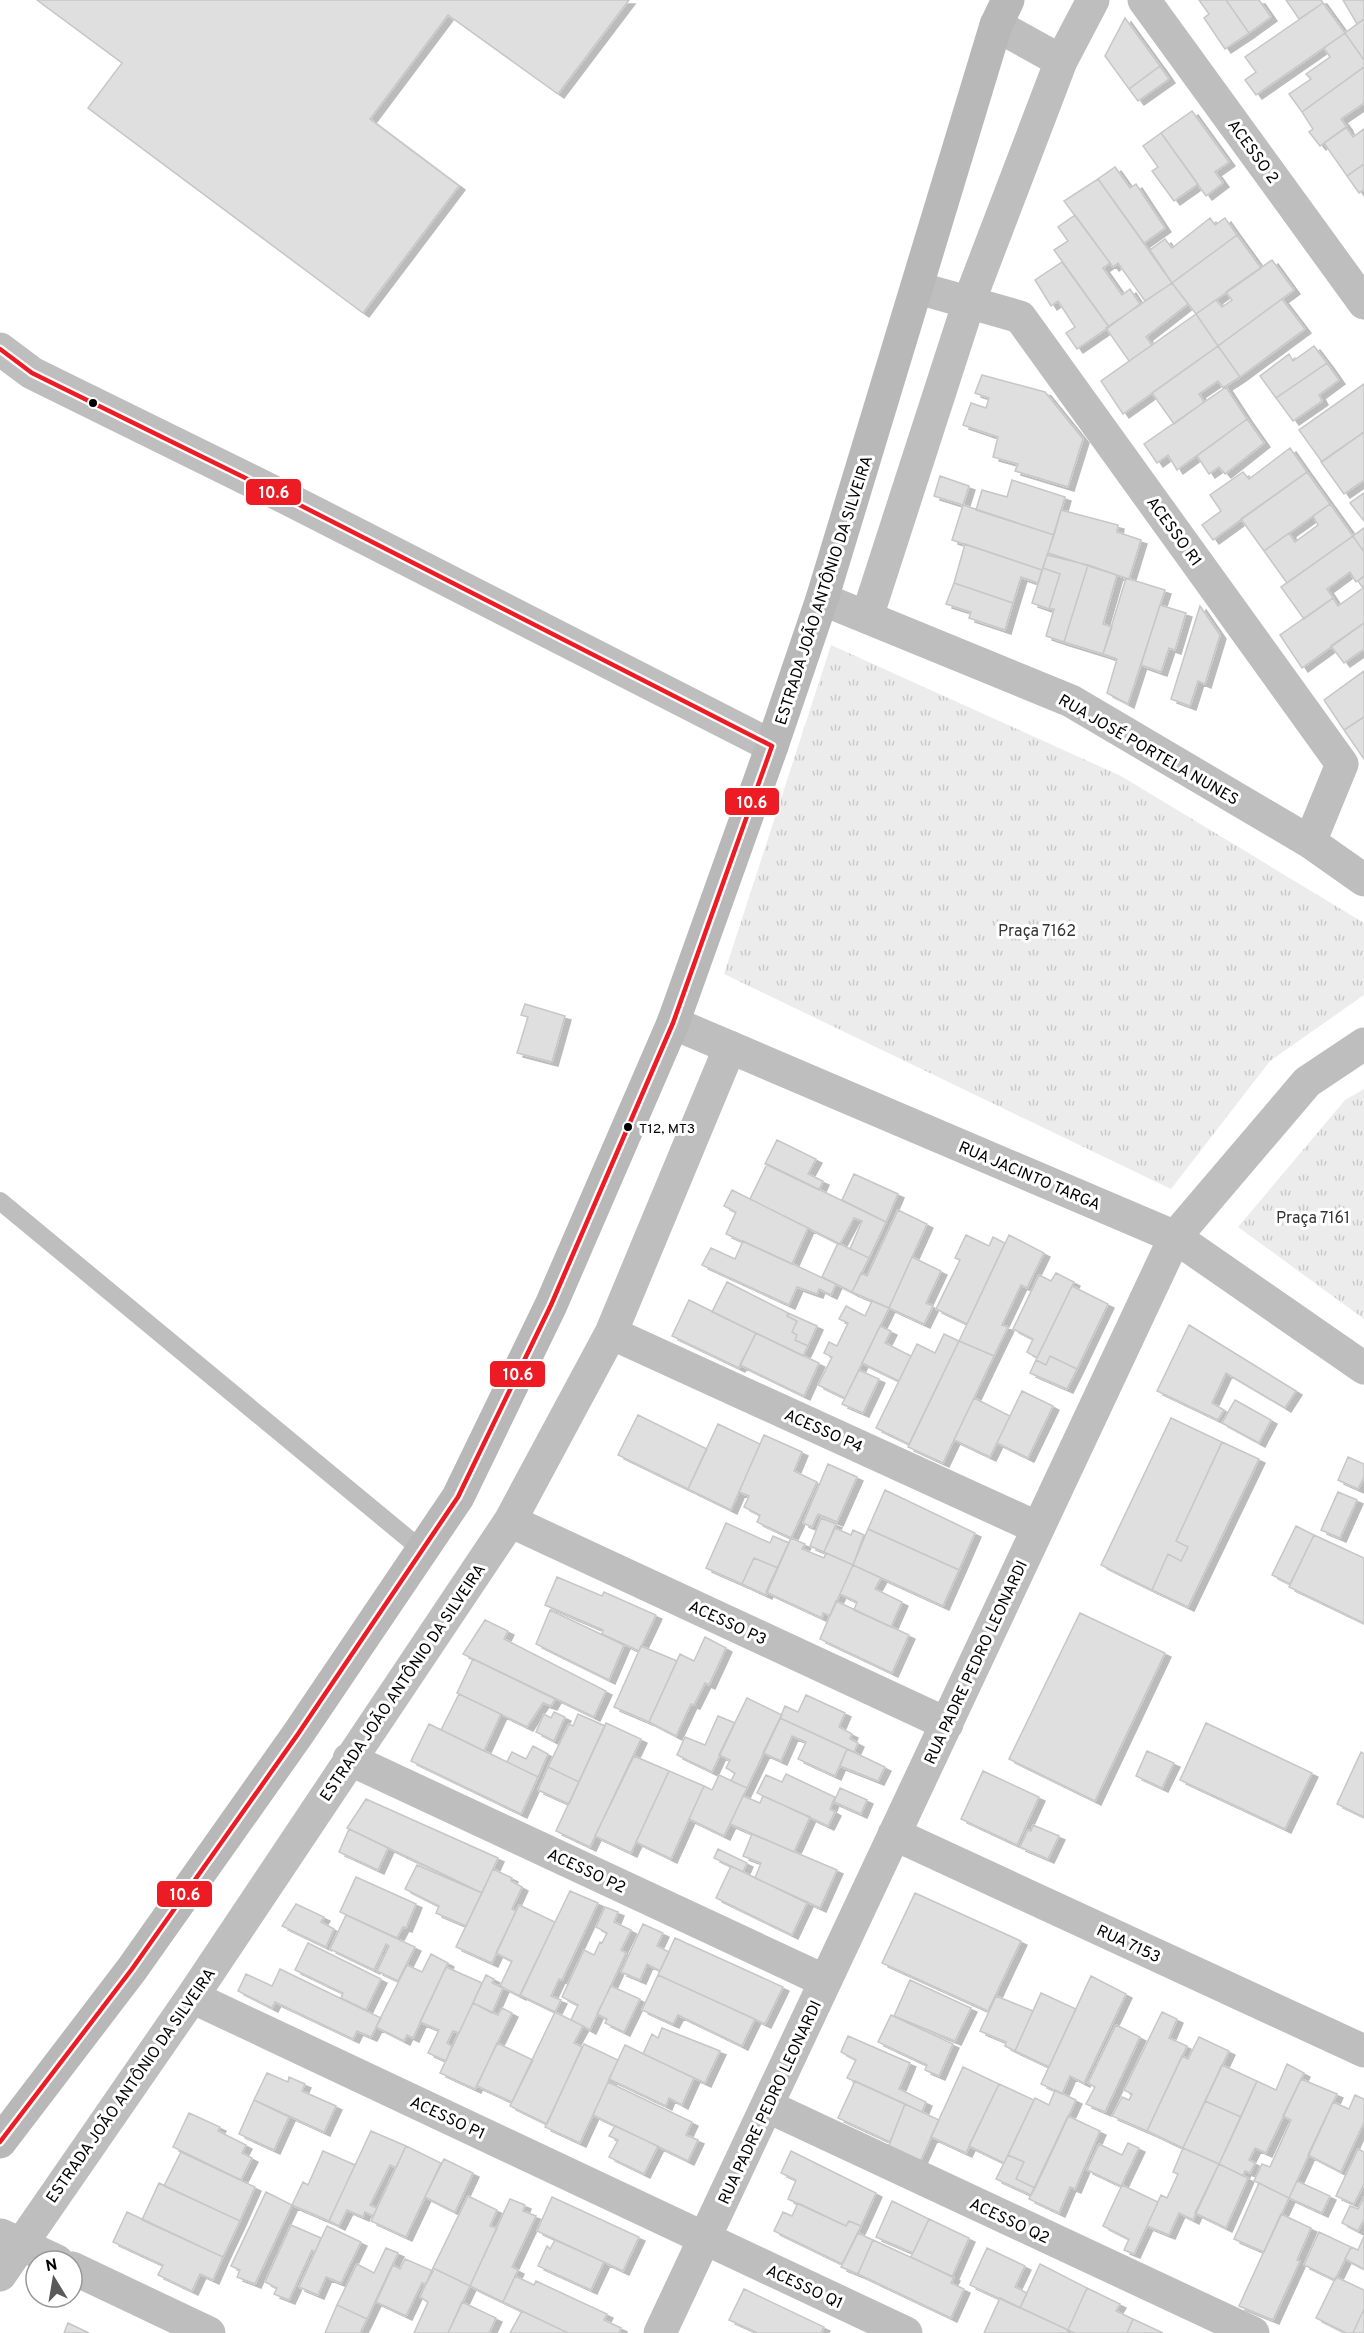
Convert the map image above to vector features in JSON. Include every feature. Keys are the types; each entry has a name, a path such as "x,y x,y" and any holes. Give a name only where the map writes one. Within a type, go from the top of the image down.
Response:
{"main road":[{"name":"ESTRADA JOÃO ANTÔNIO DA SILVEIRA","path":"0,2142 139,1959 298,1734 458,1497 551,1305 673,1023 772,746 822,599 1002,13"}],"street":[{"path":"867,617 969,302 1061,61 1093,0"},
{"name":"ACESSO 2","path":"1144,0 1364,303"},
{"path":"1002,13 1061,61"},
{"name":"ACESSO R1","path":"918,288 1020,317 1342,764 1310,842"},
{"path":"0,349 32,373 286,498 772,746"},
{"name":"RUA JOSÉ PORTELA NUNES","path":"822,599 1071,701 1310,842 1364,880"},
{"name":"RUA JACINTO TARGA","path":"673,1023 1175,1237 1364,1368"},
{"name":"RUA PADRE PEDRO LEONARDI","path":"660,2333 1175,1237 1307,1082 1364,1044"},
{"name":"ESTRADA JOÃO ANTÔNIO DA SILVEIRA","path":"0,2275 10,2239 192,1996 510,1521 610,1333 730,1047"},
{"name":"ACESSO P4","path":"610,1333 1038,1528"},
{"name":"ACESSO P3","path":"510,1521 946,1724"},
{"name":"ACESSO P2","path":"350,1759 825,1981"},
{"name":"RUA 7153","path":"894,1834 1364,2051"},
{"name":"ACESSO P1","path":"192,1996 705,2238"},
{"name":"ACESSO Q2","path":"767,2106 1253,2333"},
{"name":"ACESSO Q1","path":"705,2238 906,2333"},
{"path":"10,2239 31,2249"},
{"path":"84,2274 209,2333"}],"lane":[{"path":"0,1201 422,1550"}],"green space":[{"name":"Praça 7162","path":"831,645 1121,776 1364,923 1364,995 1270,1061 1171,1189 724,974"},
{"name":"Praça 7161","path":"1364,1089 1364,1319 1238,1227 1345,1100"}],"building":[{"path":"37,0 629,0 558,94 448,15 370,119 459,186 363,313 88,108 122,63"},
{"path":"1199,0 1226,0 1249,33 1225,49 1204,18 1209,14"},
{"path":"1226,0 1259,0 1271,17 1249,33"},
{"path":"1286,0 1321,0 1323,3 1299,19"},
{"path":"1343,0 1364,0 1364,19 1357,24"},
{"path":"1323,3 1345,33 1256,95 1245,80 1256,72 1245,57"},
{"path":"1125,18 1160,66 1129,89 1105,56"},
{"path":"1364,19 1364,60 1345,33"},
{"path":"1345,33 1364,60 1364,67 1302,112 1289,94 1311,79 1306,74 1330,57 1324,48"},
{"path":"1160,66 1169,79 1138,101 1129,89"},
{"path":"1364,67 1364,103 1341,119 1347,127 1320,146 1309,132 1313,129 1302,112"},
{"path":"1192,111 1229,162 1215,172 1223,183 1206,196 1161,133"},
{"path":"1346,127 1353,137 1364,129 1364,164 1347,176 1324,143"},
{"path":"1161,133 1198,184 1174,201 1152,171 1158,167 1143,146"},
{"path":"1364,164 1364,190 1359,193 1347,176"},
{"path":"1115,167 1130,188 1136,184 1165,228 1144,243 1098,179"},
{"path":"1098,179 1172,283 1145,301 1118,263 1113,267 1064,201"},
{"path":"1075,215 1110,263 1103,268 1122,295 1130,289 1140,304 1109,327 1054,250 1068,241 1058,227"},
{"path":"1210,218 1215,225 1225,218 1237,235 1172,283 1150,250 1165,239 1172,248"},
{"path":"1237,235 1261,268 1196,314 1172,283"},
{"path":"1272,260 1294,290 1218,346 1196,314 1216,300 1222,307 1232,300 1226,292"},
{"path":"1062,262 1109,327 1077,349 1066,333 1075,327 1058,301 1051,306 1035,280"},
{"path":"1172,283 1188,304 1146,337 1152,345 1129,361 1106,328"},
{"path":"1282,299 1305,329 1240,377 1218,346"},
{"path":"1196,314 1218,346 1123,414 1101,381"},
{"path":"1218,346 1240,377 1223,388 1218,381 1199,394 1204,402 1174,424 1152,393"},
{"path":"1314,346 1327,363 1276,398 1260,376 1289,354 1293,361"},
{"path":"1327,363 1339,380 1319,395 1322,401 1293,421 1276,398"},
{"path":"982,375 1045,392 1083,439 1068,487 1015,471 1018,464 993,457 998,437 963,425 971,403 986,408 989,398 975,393"},
{"path":"1364,384 1364,432 1322,462 1299,430"},
{"path":"1226,387 1247,419 1177,470 1168,455 1157,463 1144,444"},
{"path":"1247,419 1264,443 1225,474 1219,467 1209,474 1197,456"},
{"path":"1364,432 1364,480 1344,494 1321,462"},
{"path":"1290,448 1307,472 1213,540 1202,525 1221,511 1210,495 1243,472 1249,479"},
{"path":"1307,472 1330,504 1264,551 1241,519"},
{"path":"940,476 969,486 963,505 934,496"},
{"path":"1012,480 1065,497 1054,535 976,510 982,490 1007,497"},
{"path":"1364,493 1364,521 1350,503"},
{"path":"1330,504 1353,536 1287,583 1264,551 1289,533 1295,542 1318,525 1313,516"},
{"path":"963,505 1054,535 1042,570 952,540"},
{"path":"1061,510 1118,525 1117,532 1141,540 1129,579 1048,553"},
{"path":"1364,528 1364,552 1353,536"},
{"path":"1353,536 1364,552 1364,576 1356,582 1350,572 1327,589 1333,598 1304,619 1281,587"},
{"path":"965,544 1042,570 1038,583 1021,577 1013,603 954,583"},
{"path":"1047,555 1088,565 1064,642 1046,636 1054,609 1049,609 1060,574 1043,568"},
{"path":"1088,565 1117,575 1103,624 1112,627 1103,654 1064,642"},
{"path":"1043,568 1060,574 1049,609 1032,603"},
{"path":"1364,576 1364,623 1302,668 1280,635 1333,598 1338,606 1363,588 1358,581"},
{"path":"1126,578 1165,590 1128,704 1107,693 1117,659 1103,654"},
{"path":"954,583 1013,603 1005,630 969,618 971,612 946,604"},
{"path":"1160,605 1186,613 1175,650 1169,648 1161,672 1141,665"},
{"path":"1200,606 1220,635 1205,684 1198,681 1190,706 1171,699"},
{"path":"1364,623 1364,649 1344,663 1331,646"},
{"path":"1364,671 1364,717 1344,730 1324,700"},
{"path":"1364,717 1364,759 1344,730"},
{"path":"525,1004 565,1016 552,1062 517,1053 528,1017 521,1015"},
{"path":"777,1140 816,1159 808,1174 823,1181 819,1190 765,1164"},
{"path":"767,1164 886,1222 869,1258 850,1249 862,1221 854,1218 840,1244 750,1199"},
{"path":"854,1174 898,1194 886,1222 842,1200"},
{"path":"732,1190 808,1228 792,1264 726,1234 736,1212 724,1206"},
{"path":"898,1210 927,1224 889,1308 852,1292 861,1273 867,1276"},
{"path":"966,1235 989,1246 993,1237 1005,1243 967,1324 936,1309 960,1260 955,1258"},
{"path":"1009,1235 1044,1253 1027,1288 1021,1285 1002,1325 1008,1327 994,1356 959,1341"},
{"path":"743,1241 836,1284 831,1295 819,1289 817,1294 797,1287 789,1305 702,1265 711,1248 735,1259"},
{"path":"838,1243 869,1258 852,1292 822,1277"},
{"path":"912,1257 941,1271 926,1303 933,1306 924,1324 889,1308"},
{"path":"1056,1273 1074,1282 1037,1358 1027,1352 1033,1339 1013,1329 1039,1275 1051,1281"},
{"path":"727,1282 788,1313 787,1316 797,1321 792,1332 797,1335 795,1340 808,1346 803,1356 712,1312"},
{"path":"1072,1286 1108,1304 1077,1369 1050,1356 1046,1365 1036,1360"},
{"path":"689,1300 756,1333 739,1368 672,1336"},
{"path":"872,1301 889,1308 845,1398 818,1385 832,1357 824,1353 829,1342 837,1346 848,1323 839,1319 846,1306 865,1316"},
{"path":"788,1313 817,1326 808,1346 795,1340 797,1335 792,1332 797,1321 787,1316"},
{"path":"1189,1325 1296,1391 1285,1408 1226,1373 1212,1403 1224,1410 1218,1420 1157,1391"},
{"path":"880,1326 891,1331 885,1343 911,1356 899,1381 862,1363"},
{"path":"756,1333 819,1363 804,1396 740,1365"},
{"path":"944,1334 959,1341 909,1444 876,1428 917,1344 935,1353"},
{"path":"959,1341 994,1356 943,1463 908,1447"},
{"path":"1050,1356 1077,1369 1067,1389 1030,1373 1036,1360 1046,1365"},
{"path":"859,1370 879,1379 863,1413 842,1404"},
{"path":"1022,1391 1053,1406 1028,1458 997,1443"},
{"path":"974,1398 1010,1416 990,1457 954,1440"},
{"path":"1235,1400 1271,1420 1259,1443 1222,1423"},
{"path":"638,1415 707,1449 688,1489 618,1455"},
{"path":"1171,1418 1222,1442 1176,1541 1188,1547 1181,1561 1168,1554 1152,1590 1101,1565"},
{"path":"718,1424 760,1444 731,1510 688,1489"},
{"path":"764,1435 802,1452 794,1471 817,1482 791,1538 757,1522 760,1515 744,1507 749,1496 739,1492"},
{"path":"1222,1442 1259,1459 1188,1607 1152,1590 1168,1554 1181,1561 1188,1547 1176,1541"},
{"path":"1348,1457 1364,1464 1364,1477 1358,1489 1338,1480"},
{"path":"828,1464 857,1477 837,1522 818,1514 812,1527 803,1523"},
{"path":"885,1490 975,1533 959,1570 868,1529"},
{"path":"1338,1492 1357,1500 1340,1538 1321,1530"},
{"path":"821,1518 836,1524 824,1552 810,1546"},
{"path":"726,1523 770,1543 773,1536 789,1543 778,1568 754,1558 742,1584 706,1568"},
{"path":"1296,1526 1314,1535 1290,1584 1272,1575"},
{"path":"835,1528 851,1535 853,1530 864,1535 853,1565 824,1552"},
{"path":"868,1529 959,1570 943,1606 853,1565"},
{"path":"1314,1535 1364,1558 1364,1623 1289,1587"},
{"path":"791,1538 805,1544 802,1549 824,1558 826,1553 853,1565 830,1616 823,1613 822,1618 766,1592"},
{"path":"754,1558 778,1568 766,1595 742,1584"},
{"path":"853,1565 881,1578 875,1589 902,1602 891,1627 854,1610 857,1602 840,1594"},
{"path":"557,1577 602,1596 604,1592 656,1615 639,1651 602,1634 603,1630 545,1605"},
{"path":"836,1601 909,1635 892,1673 820,1639"},
{"path":"550,1610 624,1645 609,1680 536,1644"},
{"path":"1080,1613 1165,1653 1095,1801 1009,1759"},
{"path":"485,1620 508,1631 504,1639 606,1691 594,1717 463,1654"},
{"path":"705,1637 726,1648 709,1685 705,1683 694,1705 691,1704 676,1736 649,1722 680,1654 694,1661"},
{"path":"641,1646 677,1661 649,1722 614,1707"},
{"path":"473,1659 555,1699 551,1706 543,1703 527,1727 459,1694 457,1693"},
{"path":"459,1694 501,1714 484,1751 441,1730"},
{"path":"806,1695 845,1713 839,1727 852,1734 850,1739 858,1743 854,1752 780,1718 785,1706 798,1712"},
{"path":"747,1698 782,1715 747,1788 731,1781 735,1773 726,1768 730,1760 719,1755"},
{"path":"554,1712 565,1717 554,1741 536,1732 544,1714 551,1718"},
{"path":"578,1714 605,1726 579,1782 548,1767 569,1724 573,1726"},
{"path":"718,1716 735,1723 712,1772 677,1755 685,1737 705,1745"},
{"path":"780,1718 847,1749 835,1776 798,1759 806,1742 792,1736 781,1761 763,1753"},
{"path":"606,1723 641,1739 590,1847 556,1831"},
{"path":"1206,1723 1312,1773 1285,1829 1180,1780"},
{"path":"429,1724 538,1777 521,1814 411,1761"},
{"path":"533,1746 548,1754 538,1777 507,1762 512,1752 526,1759"},
{"path":"847,1749 885,1767 878,1781 840,1766"},
{"path":"1147,1751 1174,1763 1162,1788 1136,1776"},
{"path":"1361,1752 1364,1754 1364,1817 1337,1804"},
{"path":"634,1756 669,1771 631,1853 595,1836"},
{"path":"548,1767 579,1782 569,1804 538,1790"},
{"path":"669,1771 704,1786 671,1859 636,1842"},
{"path":"983,1771 1039,1797 1017,1845 961,1819"},
{"path":"786,1774 835,1797 830,1809 835,1812 828,1826 757,1793 766,1775 782,1782"},
{"path":"719,1775 747,1788 724,1836 689,1819 704,1786 712,1790"},
{"path":"840,1788 867,1800 861,1814 834,1802"},
{"path":"743,1796 760,1803 763,1796 810,1817 794,1852 730,1824"},
{"path":"366,1799 498,1858 482,1893 347,1828"},
{"path":"1033,1825 1059,1836 1048,1859 1020,1847"},
{"path":"349,1829 388,1848 378,1870 339,1852"},
{"path":"752,1834 837,1870 820,1908 755,1878 761,1863 743,1856"},
{"path":"718,1849 747,1863 743,1872 714,1858"},
{"path":"417,1865 482,1893 466,1926 436,1913 439,1906 405,1889"},
{"path":"731,1866 807,1903 792,1935 716,1898"},
{"path":"493,1869 512,1878 511,1881 522,1887 512,1909 516,1911 492,1963 456,1947"},
{"path":"356,1877 416,1904 406,1928 403,1927 397,1938 340,1912"},
{"path":"570,1891 598,1903 562,1980 559,1979 551,1996 561,2000 555,2012 520,1995"},
{"path":"915,1893 1021,1941 988,2011 882,1963"},
{"path":"296,1904 324,1917 321,1922 334,1929 326,1947 282,1926"},
{"path":"519,1905 555,1922 520,1996 500,1986 512,1961 496,1953"},
{"path":"605,1907 618,1912 614,1922 631,1930 621,1950 626,1953 590,2030 571,2020 578,2005 562,1997 584,1950 594,1955 607,1933 596,1927"},
{"path":"346,1915 415,1947 398,1981 377,1971 389,1946 386,1944 374,1970 330,1949"},
{"path":"643,1924 663,1933 657,1946 669,1952 660,1971 647,1964 640,1980 621,1972"},
{"path":"675,1938 783,1987 765,2024 658,1975"},
{"path":"308,1943 381,1979 366,2010 341,1998 343,1993 295,1970"},
{"path":"431,1954 448,1963 413,2038 407,2035 404,2041 376,2027 407,1965 422,1972"},
{"path":"446,1967 482,1983 459,2033 453,2031 447,2043 452,2046 446,2061 428,2053 439,2030 420,2022"},
{"path":"280,1969 381,2018 371,2037 357,2031 353,2039 275,2002 272,2008 238,1991 246,1974 272,1986"},
{"path":"486,1975 494,1979 492,1983 503,1988 492,2013 473,2003"},
{"path":"658,1975 755,2019 742,2046 678,2015 673,2024 642,2010"},
{"path":"1091,1976 1126,1994 1084,2083 1070,2076 1062,2094 1041,2084"},
{"path":"910,1980 971,2008 955,2041 894,2016"},
{"path":"611,1986 640,1999 624,2032 605,2023 607,2019 597,2014"},
{"path":"1041,1993 1076,2009 1049,2067 1015,2051"},
{"path":"996,1996 1033,2011 1015,2051 1005,2046 1006,2042 980,2031"},
{"path":"473,2003 498,2015 502,2008 512,2013 475,2089 440,2073"},
{"path":"555,2012 583,2026 574,2043 582,2047 547,2124 510,2106"},
{"path":"1162,2012 1177,2019 1169,2038 1187,2046 1147,2131 1112,2116 1122,2097 1129,2100 1132,2094 1124,2090"},
{"path":"891,2015 953,2044 939,2076 925,2070 927,2065 878,2042"},
{"path":"1116,2025 1140,2037 1105,2112 1086,2104 1095,2087 1088,2083"},
{"path":"662,2028 720,2051 705,2083 643,2054 652,2034 658,2038"},
{"path":"848,2036 910,2063 899,2089 926,2102 922,2112 847,2078 856,2060 841,2052"},
{"path":"1199,2037 1229,2051 1183,2148 1147,2131 1182,2056 1188,2059"},
{"path":"497,2043 533,2060 512,2102 477,2086"},
{"path":"584,2044 618,2060 580,2143 545,2127"},
{"path":"625,2045 694,2078 682,2105 669,2098 666,2106 609,2079"},
{"path":"1287,2064 1304,2073 1266,2153 1255,2148 1249,2160 1255,2163 1250,2173 1245,2171 1243,2176 1219,2164 1257,2081 1276,2090"},
{"path":"1222,2065 1257,2081 1241,2117 1205,2101"},
{"path":"963,2067 999,2084 966,2153 931,2137"},
{"path":"267,2073 288,2082 289,2077 305,2084 302,2091 336,2106 324,2132 254,2100"},
{"path":"1301,2079 1337,2094 1289,2198 1254,2181 1262,2164 1270,2167 1291,2120 1283,2116"},
{"path":"855,2081 905,2104 890,2142 838,2118"},
{"path":"608,2082 692,2122 686,2135 698,2140 688,2161 593,2115"},
{"path":"999,2084 1034,2100 1004,2163 969,2146"},
{"path":"1055,2090 1076,2100 1035,2188 1016,2179 1024,2162 1008,2155 1035,2098 1049,2105"},
{"path":"1355,2095 1364,2099 1364,2122 1341,2172 1308,2155 1333,2102 1349,2109"},
{"path":"254,2100 289,2117 274,2150 239,2134"},
{"path":"1205,2101 1241,2117 1219,2164 1183,2148"},
{"path":"905,2104 939,2120 920,2162 888,2148"},
{"path":"189,2113 220,2127 218,2131 246,2145 242,2153 252,2158 241,2180 173,2147"},
{"path":"1068,2116 1100,2131 1075,2189 1070,2187 1059,2213 1029,2199"},
{"path":"615,2126 658,2146 644,2174 609,2157 618,2140 609,2136"},
{"path":"371,2131 406,2146 396,2168 390,2165 370,2205 377,2208 373,2216 365,2212 363,2217 347,2210 339,2226 329,2221"},
{"path":"1128,2143 1139,2148 1121,2186 1087,2170 1099,2144 1122,2155"},
{"path":"406,2146 441,2163 406,2237 371,2221"},
{"path":"1183,2148 1219,2164 1193,2220 1179,2213 1169,2235 1147,2226 1161,2195 1167,2198 1178,2174 1173,2172"},
{"path":"1358,2149 1364,2152 1364,2184 1354,2204 1336,2196"},
{"path":"323,2151 355,2165 329,2221 292,2205 303,2182 308,2185"},
{"path":"791,2151 876,2193 861,2226 849,2221 846,2226 788,2199 796,2180 781,2173"},
{"path":"181,2152 255,2187 240,2221 164,2186"},
{"path":"1008,2155 1024,2162 1016,2179 1035,2188 1031,2195 996,2179"},
{"path":"444,2159 473,2173 455,2212 425,2197"},
{"path":"1219,2164 1248,2178 1226,2228 1195,2213"},
{"path":"1297,2181 1330,2196 1322,2213 1289,2198"},
{"path":"159,2183 240,2221 223,2257 142,2220"},
{"path":"1259,2183 1289,2198 1264,2252 1234,2239"},
{"path":"1122,2185 1158,2202 1134,2254 1124,2250 1129,2239 1103,2226"},
{"path":"266,2192 292,2205 255,2284 237,2277 240,2270 231,2266"},
{"path":"468,2196 497,2210 490,2226 497,2228 470,2286 433,2268"},
{"path":"552,2197 639,2237 623,2271 537,2231"},
{"path":"1364,2197 1364,2219 1358,2231 1342,2223 1350,2206 1358,2209"},
{"path":"510,2199 525,2205 523,2211 536,2216 512,2267 518,2270 503,2302 470,2286"},
{"path":"892,2201 929,2219 913,2253 876,2237"},
{"path":"798,2203 846,2226 849,2221 861,2226 842,2264 774,2231 783,2212 792,2216"},
{"path":"127,2212 223,2257 213,2280 200,2274 192,2291 158,2275 163,2265 113,2242"},
{"path":"1281,2214 1311,2228 1297,2260 1300,2261 1273,2320 1239,2306"},
{"path":"929,2219 969,2238 952,2277 911,2257"},
{"path":"291,2225 321,2238 315,2252 312,2250 289,2300 274,2294 277,2288 265,2282"},
{"path":"327,2226 361,2242 341,2283 326,2277 318,2295 299,2287"},
{"path":"1319,2232 1351,2247 1335,2280 1304,2265"},
{"path":"858,2233 873,2240 858,2274 841,2267"},
{"path":"1364,2236 1364,2269 1345,2259 1351,2247 1358,2250"},
{"path":"555,2240 604,2262 591,2290 538,2266 547,2246 550,2249"},
{"path":"873,2240 954,2277 951,2283 964,2289 951,2318 858,2274"},
{"path":"386,2248 398,2253 367,2319 337,2305 357,2264 374,2273"},
{"path":"987,2248 1025,2266 1015,2287 1027,2293 1020,2308 970,2285"},
{"path":"405,2259 433,2271 426,2284 422,2283 406,2316 376,2302 393,2265 400,2269"},
{"path":"1040,2264 1087,2288 1068,2330 1020,2308"},
{"path":"433,2268 470,2286 448,2333 414,2333 428,2302 420,2297"},
{"path":"515,2276 534,2285 536,2281 607,2314 604,2320 621,2328 619,2333 568,2333 503,2302"},
{"path":"1336,2277 1364,2290 1364,2309 1353,2333 1346,2333 1316,2318"},
{"path":"1087,2288 1120,2304 1116,2311 1133,2319 1127,2333 1075,2333 1068,2330"},
{"path":"744,2289 824,2327 821,2333 758,2333 729,2320"},
{"path":"1000,2298 1068,2330 1067,2333 984,2333"},
{"path":"462,2302 496,2318 489,2333 448,2333"},
{"path":"337,2305 367,2319 360,2333 325,2333"},
{"path":"1364,2309 1364,2333 1353,2333"},
{"path":"522,2311 568,2333 510,2333"},
{"path":"1133,2319 1163,2333 1127,2333"},
{"path":"68,2323 89,2333 64,2333"}],"transit line":[{"name":"10.6","path":"0,349 32,373 286,498 772,746 673,1023 551,1305 458,1497 298,1734 132,1969 0,2142"}],"place":[{"name":"T12, MT3","path":"628,1127"}]}
